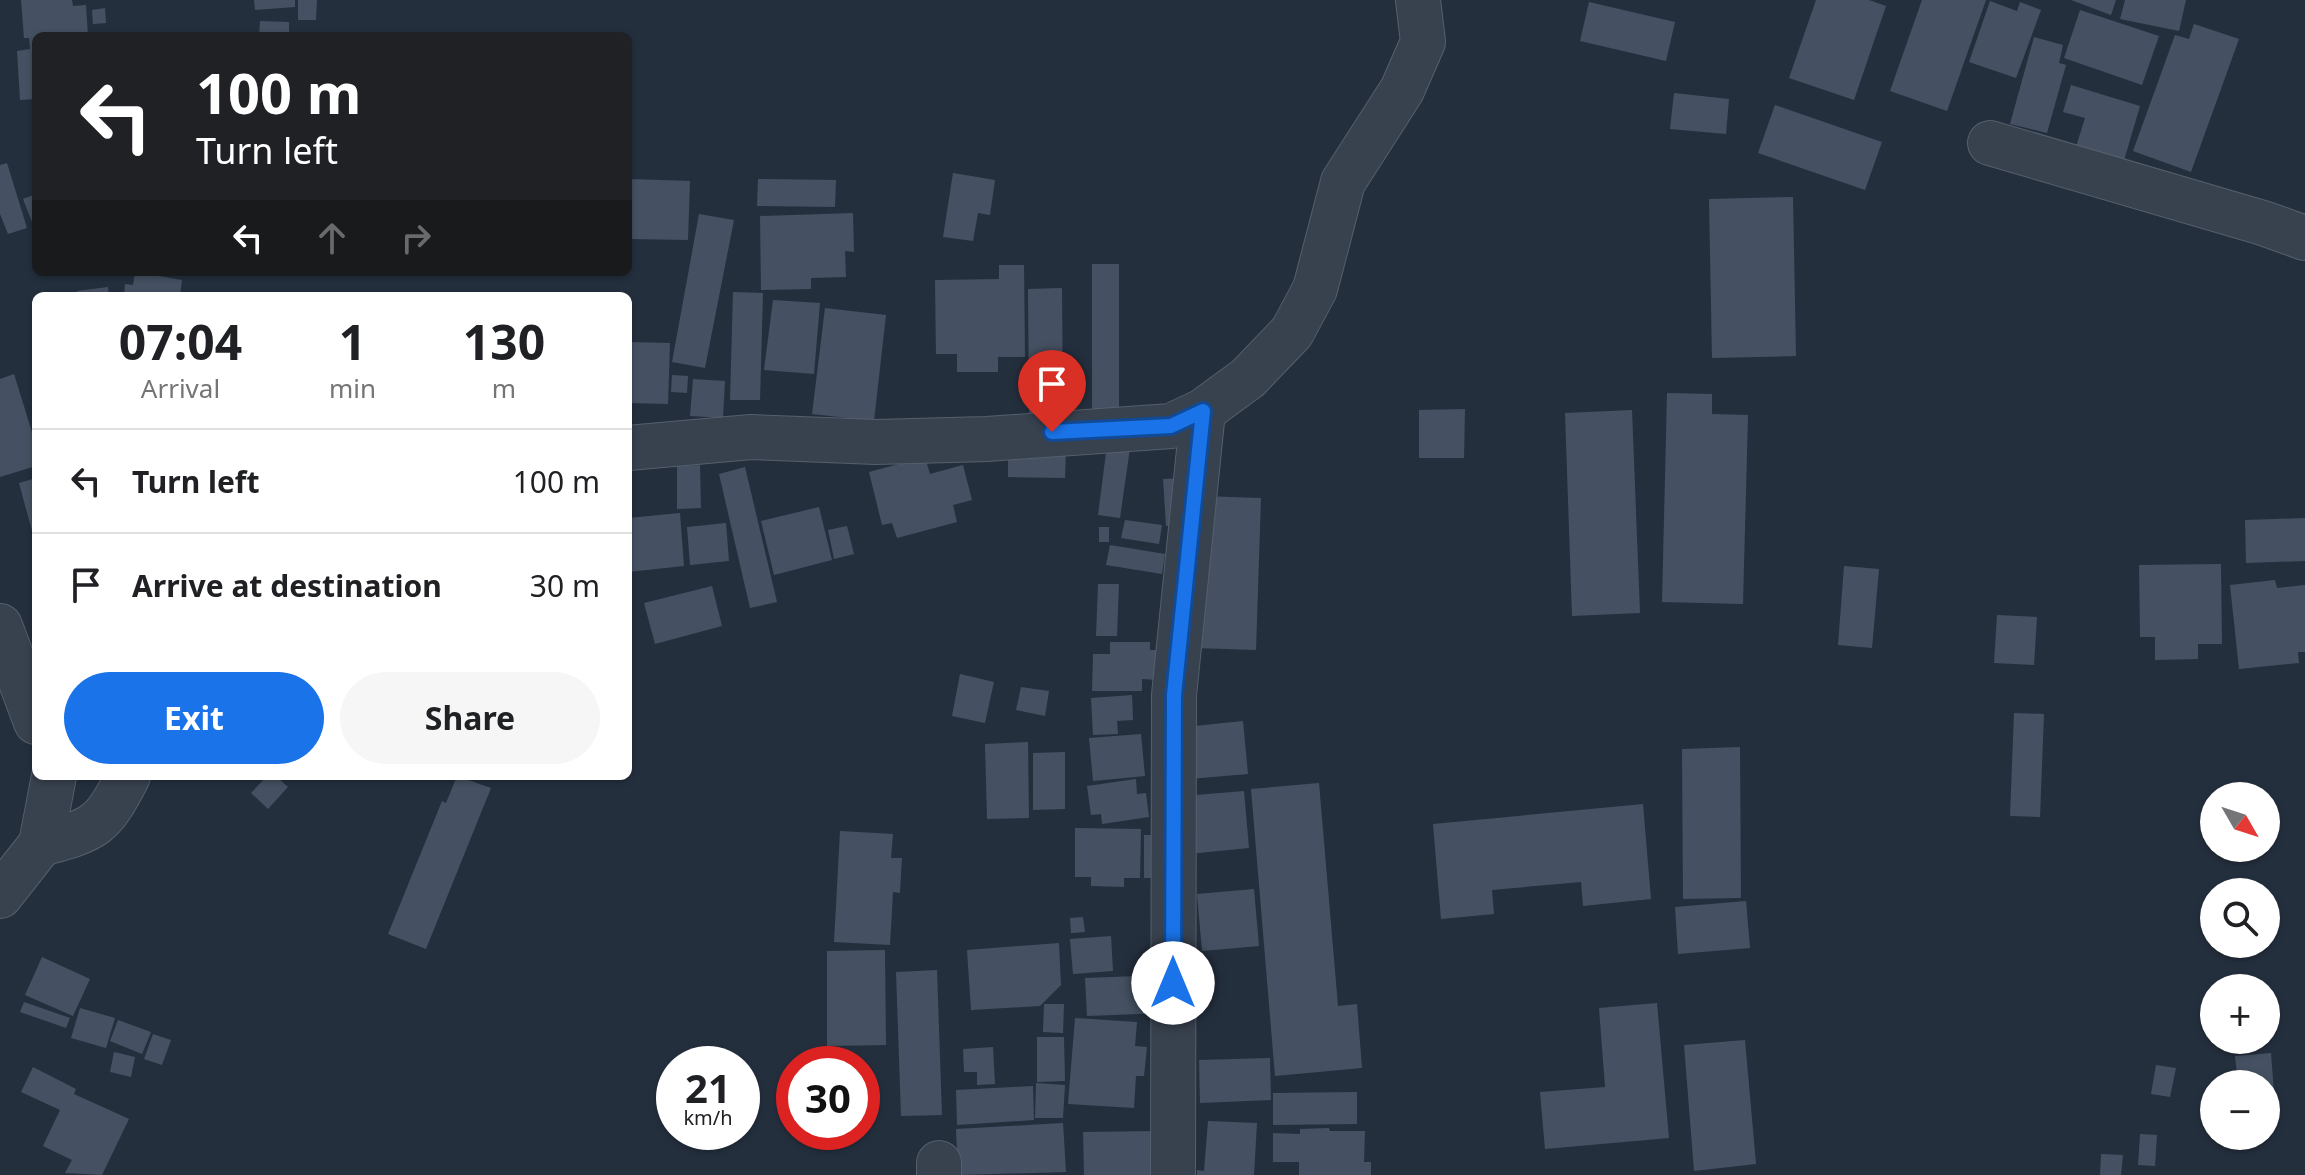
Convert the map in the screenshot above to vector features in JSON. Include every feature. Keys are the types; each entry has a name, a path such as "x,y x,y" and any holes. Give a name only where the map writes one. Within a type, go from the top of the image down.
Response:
{"street":[{"path":"632,448 751,437 876,442 987,439 1171,426 1203,411 1248,378 1292,332 1315,289 1343,182 1402,90 1421,21 1399,0"},
{"path":"1990,143 2305,238"},
{"path":"1173,1175 1174,695 1203,411"},
{"path":"0,626 32,711"},
{"path":"0,896 41,844 53,780"},
{"path":"41,844 83,832 109,813 126,780"}],"building":[{"path":"21,0 72,0 73,6 86,5 88,32 32,32 32,99 20,100 17,51 30,49 29,38 24,38"},
{"path":"254,0 295,0 295,7 255,10"},
{"path":"298,0 317,0 316,20 298,20"},
{"path":"1816,0 1869,0 1886,6 1854,100 1789,78"},
{"path":"1922,0 1986,0 1947,111 1890,91"},
{"path":"2071,0 2116,0 2111,15"},
{"path":"2125,0 2186,0 2179,31 2120,19"},
{"path":"1990,1 2017,11 2020,2 2041,10 2016,78 1969,62"},
{"path":"1589,2 1675,22 1666,61 1580,41"},
{"path":"105,8 106,23 93,24 92,10"},
{"path":"2080,10 2159,36 2142,85 2064,58"},
{"path":"260,21 289,22 289,32 259,32"},
{"path":"2194,24 2239,39 2191,172 2133,151 2175,35 2189,39"},
{"path":"2034,37 2063,45 2059,63 2066,65 2047,133 2010,124"},
{"path":"2071,85 2140,106 2123,164 2075,150 2085,118 2063,112"},
{"path":"1674,93 1729,99 1726,134 1670,129"},
{"path":"1775,105 1882,142 1865,190 1758,153"},
{"path":"7,163 27,228 8,234 0,214 0,165"},
{"path":"953,173 995,180 990,215 978,213 973,241 943,237"},
{"path":"632,179 690,181 688,240 632,239"},
{"path":"758,179 836,180 835,207 757,206"},
{"path":"32,196 32,222 23,199"},
{"path":"1793,197 1796,356 1712,358 1709,199"},
{"path":"853,213 854,252 845,251 846,277 811,278 811,289 761,290 760,216"},
{"path":"699,214 734,220 705,368 672,362"},
{"path":"1092,264 1119,264 1119,415 1092,415"},
{"path":"999,265 1024,265 1025,357 998,357 998,372 957,372 957,354 936,354 935,280 999,279"},
{"path":"134,276 182,280 180,292 124,292 125,284 133,285"},
{"path":"108,287 109,292 77,292"},
{"path":"1062,288 1063,414 1029,414 1028,289"},
{"path":"733,292 763,293 760,400 730,400"},
{"path":"773,300 820,303 814,374 764,370"},
{"path":"825,308 886,315 874,421 812,414"},
{"path":"632,342 670,343 668,404 632,403"},
{"path":"14,374 32,432 32,467 0,477 0,379"},
{"path":"672,375 688,376 687,393 671,392"},
{"path":"693,379 725,381 723,418 690,416"},
{"path":"1667,393 1712,394 1712,414 1748,415 1743,604 1662,602"},
{"path":"1465,409 1464,458 1419,458 1419,410"},
{"path":"1632,410 1640,613 1572,616 1565,413"},
{"path":"1107,445 1130,448 1120,518 1098,515"},
{"path":"1008,447 1066,449 1065,478 1008,477"},
{"path":"925,457 930,474 963,465 972,500 953,505 957,522 897,538 892,523 882,525 869,472"},
{"path":"700,465 701,508 677,509 677,466"},
{"path":"745,467 777,602 750,608 719,474"},
{"path":"1186,478 1188,524 1166,526 1163,479"},
{"path":"32,479 32,531 19,483"},
{"path":"1200,496 1261,498 1256,650 1194,648"},
{"path":"819,507 832,560 774,575 761,521"},
{"path":"680,513 684,566 632,572 632,518"},
{"path":"2305,518 2305,561 2246,563 2245,520"},
{"path":"1125,520 1162,525 1159,544 1121,538"},
{"path":"726,523 729,561 690,565 687,527"},
{"path":"847,526 854,554 834,559 828,530"},
{"path":"1099,527 1109,527 1109,542 1099,542"},
{"path":"1110,545 1165,554 1162,574 1106,565"},
{"path":"2221,564 2222,644 2198,644 2198,659 2155,660 2155,637 2140,637 2139,565"},
{"path":"1844,566 1879,569 1872,648 1838,645"},
{"path":"2275,580 2277,588 2305,585 2305,652 2298,652 2299,663 2239,669 2230,585"},
{"path":"1098,584 1119,584 1117,636 1096,636"},
{"path":"712,586 722,626 655,644 644,603"},
{"path":"1997,615 2037,617 2034,665 1994,663"},
{"path":"1110,642 1150,642 1150,650 1157,650 1157,680 1142,679 1142,691 1092,691 1093,654 1110,654"},
{"path":"960,674 994,682 985,723 952,716"},
{"path":"1021,687 1049,691 1045,716 1016,710"},
{"path":"1132,695 1133,720 1117,721 1118,734 1093,735 1091,698"},
{"path":"2014,713 2044,714 2040,817 2010,816"},
{"path":"1243,721 1248,774 1189,779 1185,727"},
{"path":"1141,734 1145,776 1093,781 1089,738"},
{"path":"1028,742 1029,818 987,819 985,744"},
{"path":"1740,747 1741,898 1683,899 1682,749"},
{"path":"1065,752 1065,809 1033,810 1033,753"},
{"path":"1136,779 1137,794 1146,793 1149,817 1102,824 1101,814 1091,815 1087,786"},
{"path":"263,780 280,780 288,787 268,809 251,793"},
{"path":"455,780 468,780 491,788 426,949 388,934 442,801 446,803"},
{"path":"1319,783 1338,1006 1357,1004 1362,1068 1275,1076 1251,789"},
{"path":"1244,791 1249,848 1188,854 1184,796"},
{"path":"1643,804 1651,899 1583,906 1581,882 1492,890 1494,914 1441,919 1433,824"},
{"path":"1075,828 1141,829 1140,878 1124,878 1124,887 1091,886 1091,877 1075,877"},
{"path":"840,831 893,834 891,858 902,858 900,893 893,892 890,945 834,942"},
{"path":"1144,835 1158,835 1158,878 1144,878"},
{"path":"1254,889 1259,946 1202,951 1197,894"},
{"path":"1746,901 1750,948 1678,954 1675,907"},
{"path":"1083,917 1085,932 1071,933 1070,918"},
{"path":"1111,936 1113,971 1073,974 1070,939"},
{"path":"1059,943 1061,985 1040,1006 971,1010 967,950"},
{"path":"885,950 886,1045 827,1046 827,951"},
{"path":"42,957 90,979 73,1016 25,995"},
{"path":"937,970 942,1115 901,1116 896,972"},
{"path":"1164,975 1165,1013 1087,1016 1085,978"},
{"path":"24,1002 70,1018 66,1028 20,1012"},
{"path":"1657,1003 1669,1138 1545,1149 1540,1092 1605,1087 1599,1008"},
{"path":"1044,1004 1064,1004 1063,1033 1043,1032"},
{"path":"80,1008 115,1018 106,1048 71,1038"},
{"path":"1075,1018 1137,1022 1135,1046 1147,1047 1144,1076 1136,1076 1134,1108 1068,1104"},
{"path":"118,1020 151,1032 142,1054 110,1041"},
{"path":"153,1034 171,1040 162,1065 144,1059"},
{"path":"1037,1037 1064,1037 1065,1081 1037,1082"},
{"path":"1745,1040 1756,1164 1694,1171 1684,1045"},
{"path":"993,1047 995,1084 977,1085 977,1072 964,1072 963,1049"},
{"path":"114,1052 135,1057 131,1077 110,1072"},
{"path":"2271,1054 2272,1070 2236,1070 2235,1056"},
{"path":"1270,1058 1271,1100 1200,1103 1199,1060"},
{"path":"2156,1065 2176,1068 2170,1097 2151,1094"},
{"path":"33,1067 76,1089 74,1094 129,1119 102,1175 65,1173 72,1160 43,1146 60,1110 21,1092"},
{"path":"1036,1083 1065,1085 1063,1118 1035,1118"},
{"path":"1033,1086 1034,1120 957,1125 956,1090"},
{"path":"1357,1092 1357,1124 1273,1125 1273,1093"},
{"path":"1208,1121 1257,1123 1254,1175 1197,1175 1197,1170 1204,1171"},
{"path":"1063,1123 1066,1172 958,1175 956,1129"},
{"path":"1329,1128 1330,1131 1365,1131 1364,1162 1371,1162 1371,1175 1299,1175 1299,1162 1273,1162 1273,1133 1300,1134 1300,1129"},
{"path":"1157,1131 1157,1175 1084,1175 1083,1132"},
{"path":"2140,1134 2157,1135 2155,1166 2138,1165"},
{"path":"2101,1154 2123,1155 2121,1175 2100,1175"}],"route":[{"path":"1052,432 1171,426 1203,411 1174,695 1173,983"}]}
